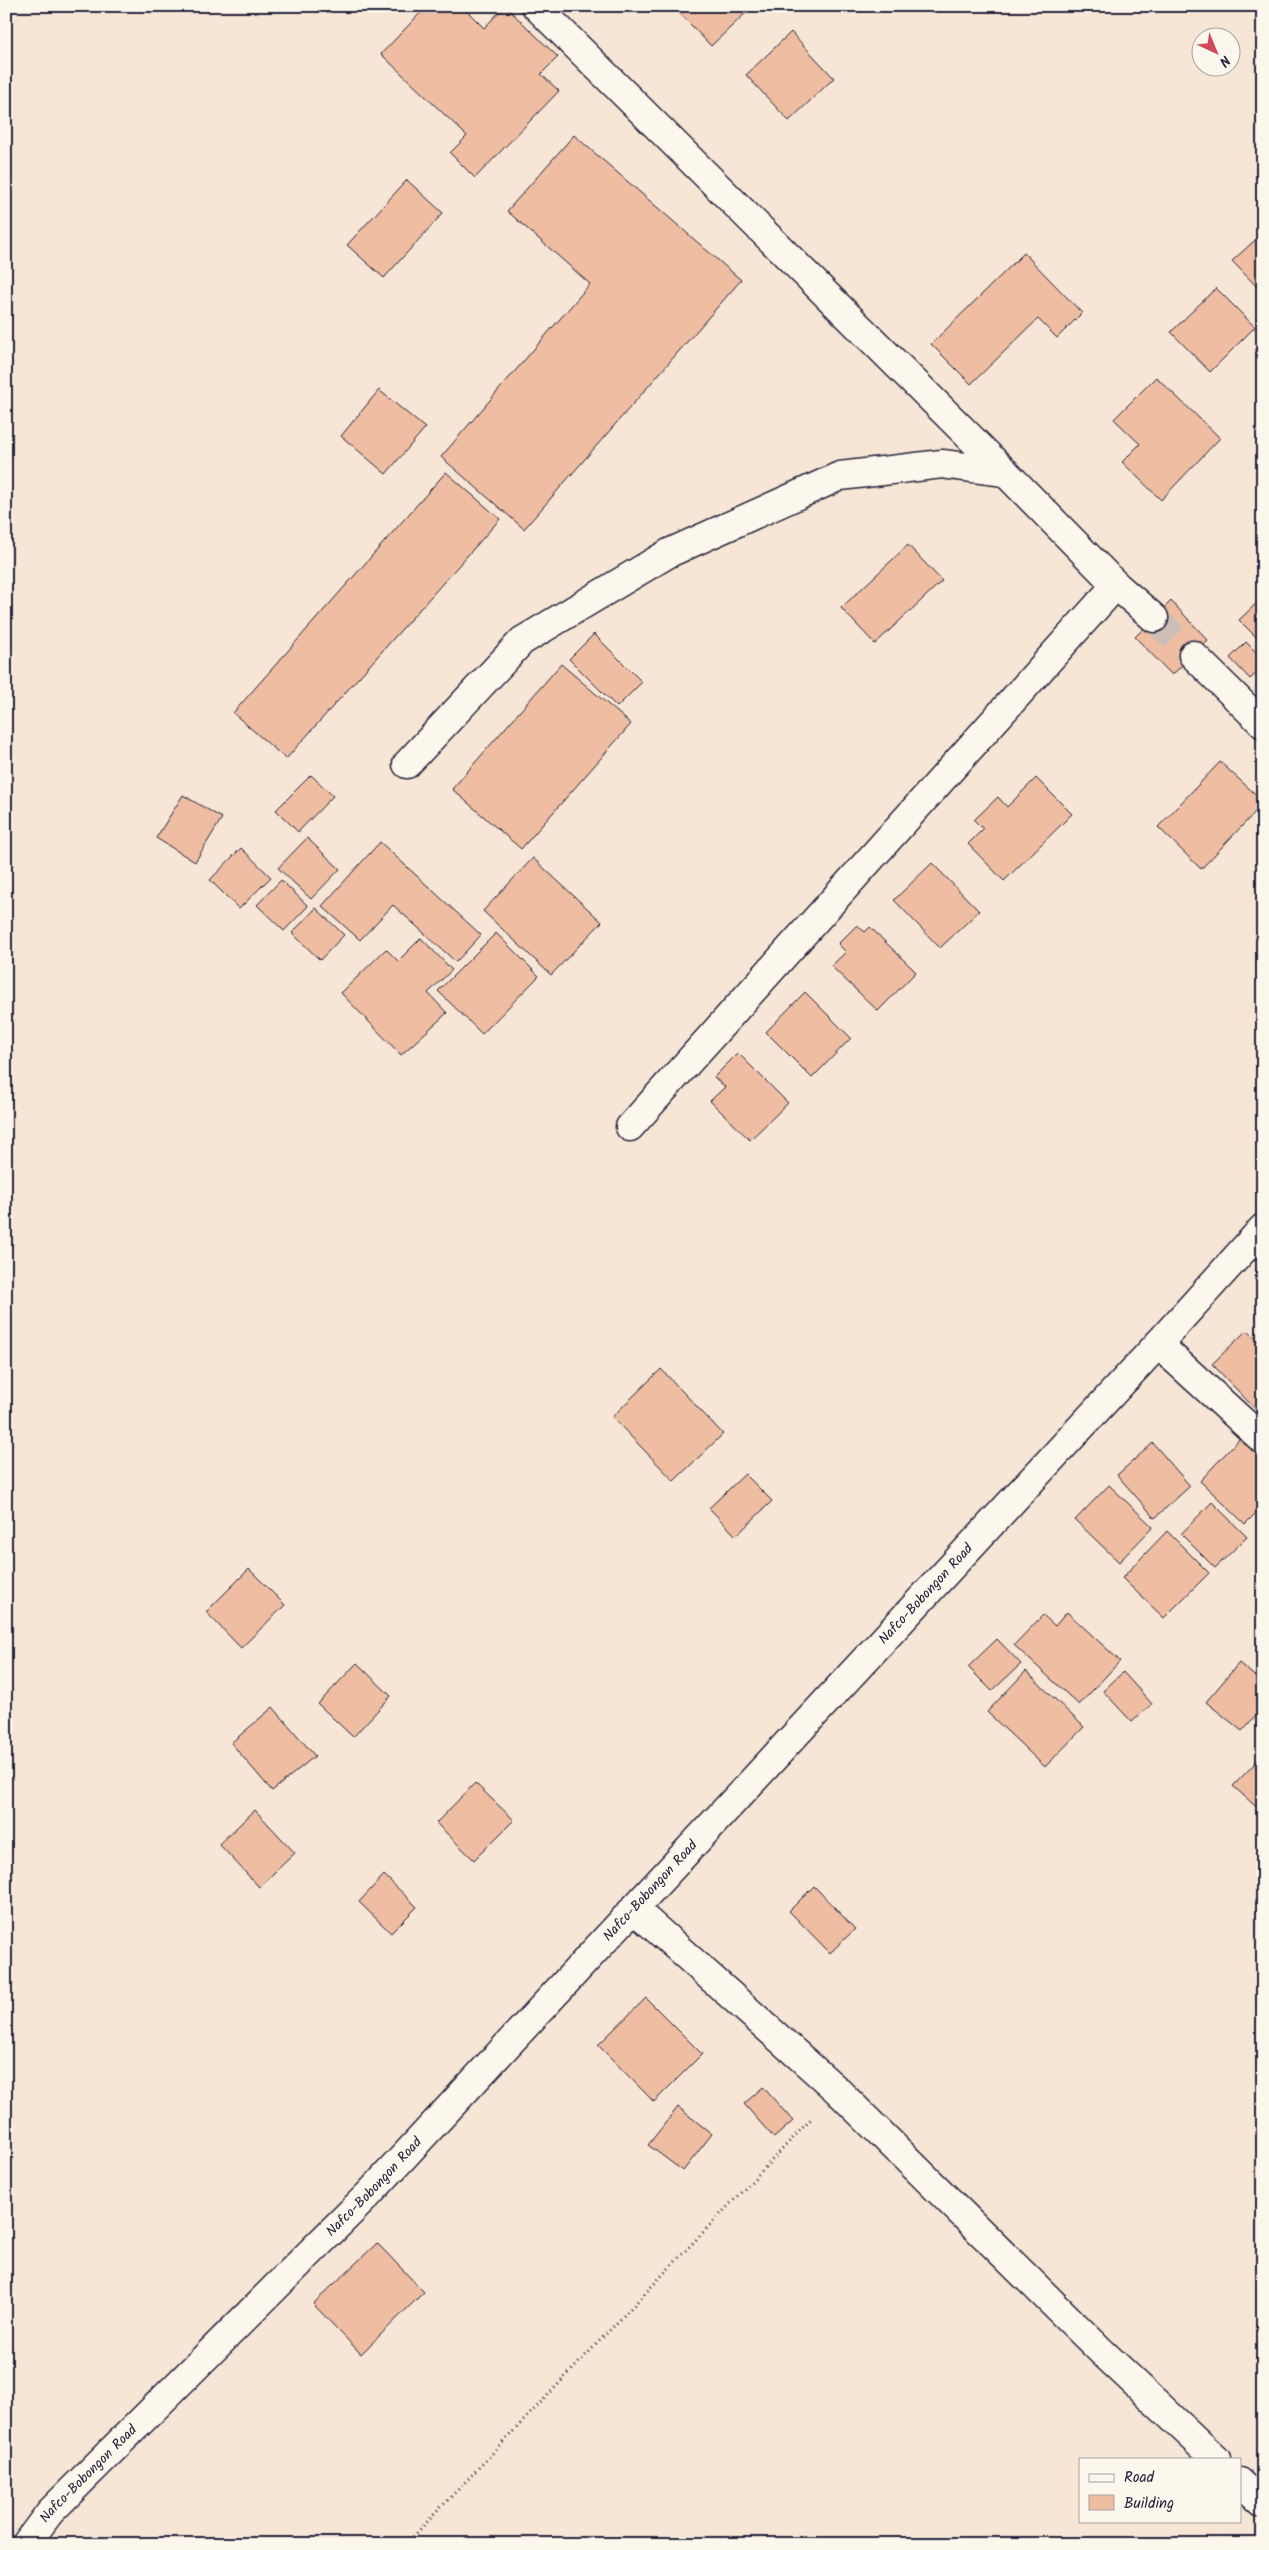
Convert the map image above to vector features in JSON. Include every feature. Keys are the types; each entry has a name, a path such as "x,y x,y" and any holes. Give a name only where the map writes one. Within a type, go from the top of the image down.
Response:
{"street":[{"path":"536,6 1005,472 1116,585 1154,618"},
{"path":"407,764 522,641 669,553 840,476 942,464 1005,472"},
{"path":"630,1127 1116,585"},
{"path":"1193,655 1263,724"},
{"name":"Nafco-Bobongon Road","path":"26,2544 50,2512 370,2193 1158,1344 1263,1228"},
{"path":"1158,1344 1263,1440"},
{"path":"634,1909 838,2091 1101,2351 1215,2458"},
{"path":"1242,2484 1263,2503"}],"path":[{"path":"406,2544 838,2091"}],"building":[{"path":"427,6 462,6 484,28 505,6 558,57 541,74 559,91 475,178 450,153 467,136 381,54"},
{"path":"673,6 749,6 751,8 711,46"},
{"path":"791,32 834,78 789,121 746,75"},
{"path":"574,135 741,280 524,529 441,457 590,284 507,211"},
{"path":"407,180 443,213 384,278 347,245"},
{"path":"1263,233 1263,293 1232,261"},
{"path":"1024,253 1082,313 1057,338 1038,319 971,384 931,344"},
{"path":"1216,288 1255,327 1210,372 1171,332"},
{"path":"1156,377 1220,438 1161,500 1122,462 1140,444 1114,419"},
{"path":"379,390 425,428 386,474 341,436"},
{"path":"446,472 500,519 286,759 233,713"},
{"path":"908,545 942,581 875,644 841,608"},
{"path":"1263,597 1263,644 1239,620"},
{"path":"1171,601 1208,640 1172,675 1135,637"},
{"path":"594,634 642,682 617,707 569,659"},
{"path":"1246,642 1263,659 1263,667 1250,679 1230,658"},
{"path":"561,664 631,724 521,849 452,789"},
{"path":"1220,762 1263,801 1263,804 1201,869 1158,827"},
{"path":"311,775 333,796 298,832 276,810"},
{"path":"1036,778 1072,814 1004,881 968,844 983,829 974,820 998,797 1007,807"},
{"path":"183,795 222,818 195,862 156,838"},
{"path":"307,838 340,869 311,899 278,868"},
{"path":"380,842 481,935 456,962 393,905 360,940 322,906"},
{"path":"241,848 271,877 239,909 210,880"},
{"path":"533,858 602,922 551,975 483,911"},
{"path":"932,863 979,911 940,948 894,900"},
{"path":"281,880 308,906 284,931 257,905"},
{"path":"316,908 344,935 320,960 292,933"},
{"path":"857,925 865,932 870,927 916,972 878,1011 831,966 846,952 838,944"},
{"path":"496,933 539,976 482,1034 438,991"},
{"path":"421,938 452,970 428,993 447,1013 401,1055 341,993 386,949 398,961"},
{"path":"805,992 851,1038 812,1078 766,1032"},
{"path":"738,1053 788,1103 750,1140 710,1101 725,1087 714,1077"},
{"path":"1247,1330 1263,1346 1263,1417 1212,1364"},
{"path":"661,1369 723,1434 674,1481 612,1417"},
{"path":"1241,1437 1263,1457 1263,1506 1245,1524 1200,1481"},
{"path":"1153,1443 1190,1486 1155,1518 1117,1475"},
{"path":"745,1474 772,1501 736,1536 709,1508"},
{"path":"1109,1485 1153,1527 1119,1562 1075,1520"},
{"path":"1212,1502 1247,1537 1215,1568 1181,1534"},
{"path":"1167,1531 1209,1573 1164,1618 1122,1578"},
{"path":"249,1569 285,1605 241,1648 206,1612"},
{"path":"1067,1612 1120,1661 1079,1705 1014,1645 1043,1615 1055,1626"},
{"path":"997,1639 1021,1664 992,1691 968,1667"},
{"path":"357,1663 391,1696 353,1737 318,1704"},
{"path":"1239,1663 1263,1683 1263,1707 1242,1731 1206,1702"},
{"path":"1026,1671 1084,1727 1045,1767 987,1712"},
{"path":"1123,1672 1152,1704 1132,1722 1103,1691"},
{"path":"273,1707 315,1756 272,1791 231,1743"},
{"path":"1261,1757 1263,1759 1263,1813 1233,1786"},
{"path":"475,1783 514,1820 474,1860 436,1823"},
{"path":"255,1810 295,1853 259,1887 219,1844"},
{"path":"384,1875 417,1907 391,1933 359,1902"},
{"path":"814,1886 855,1929 830,1953 789,1911"},
{"path":"646,1998 702,2054 654,2102 598,2045"},
{"path":"763,2087 793,2121 774,2138 744,2104"},
{"path":"678,2107 712,2134 683,2171 648,2145"},
{"path":"377,2243 424,2292 361,2354 313,2304"}],"tunnel":[{"path":"1154,618 1193,655"}]}
